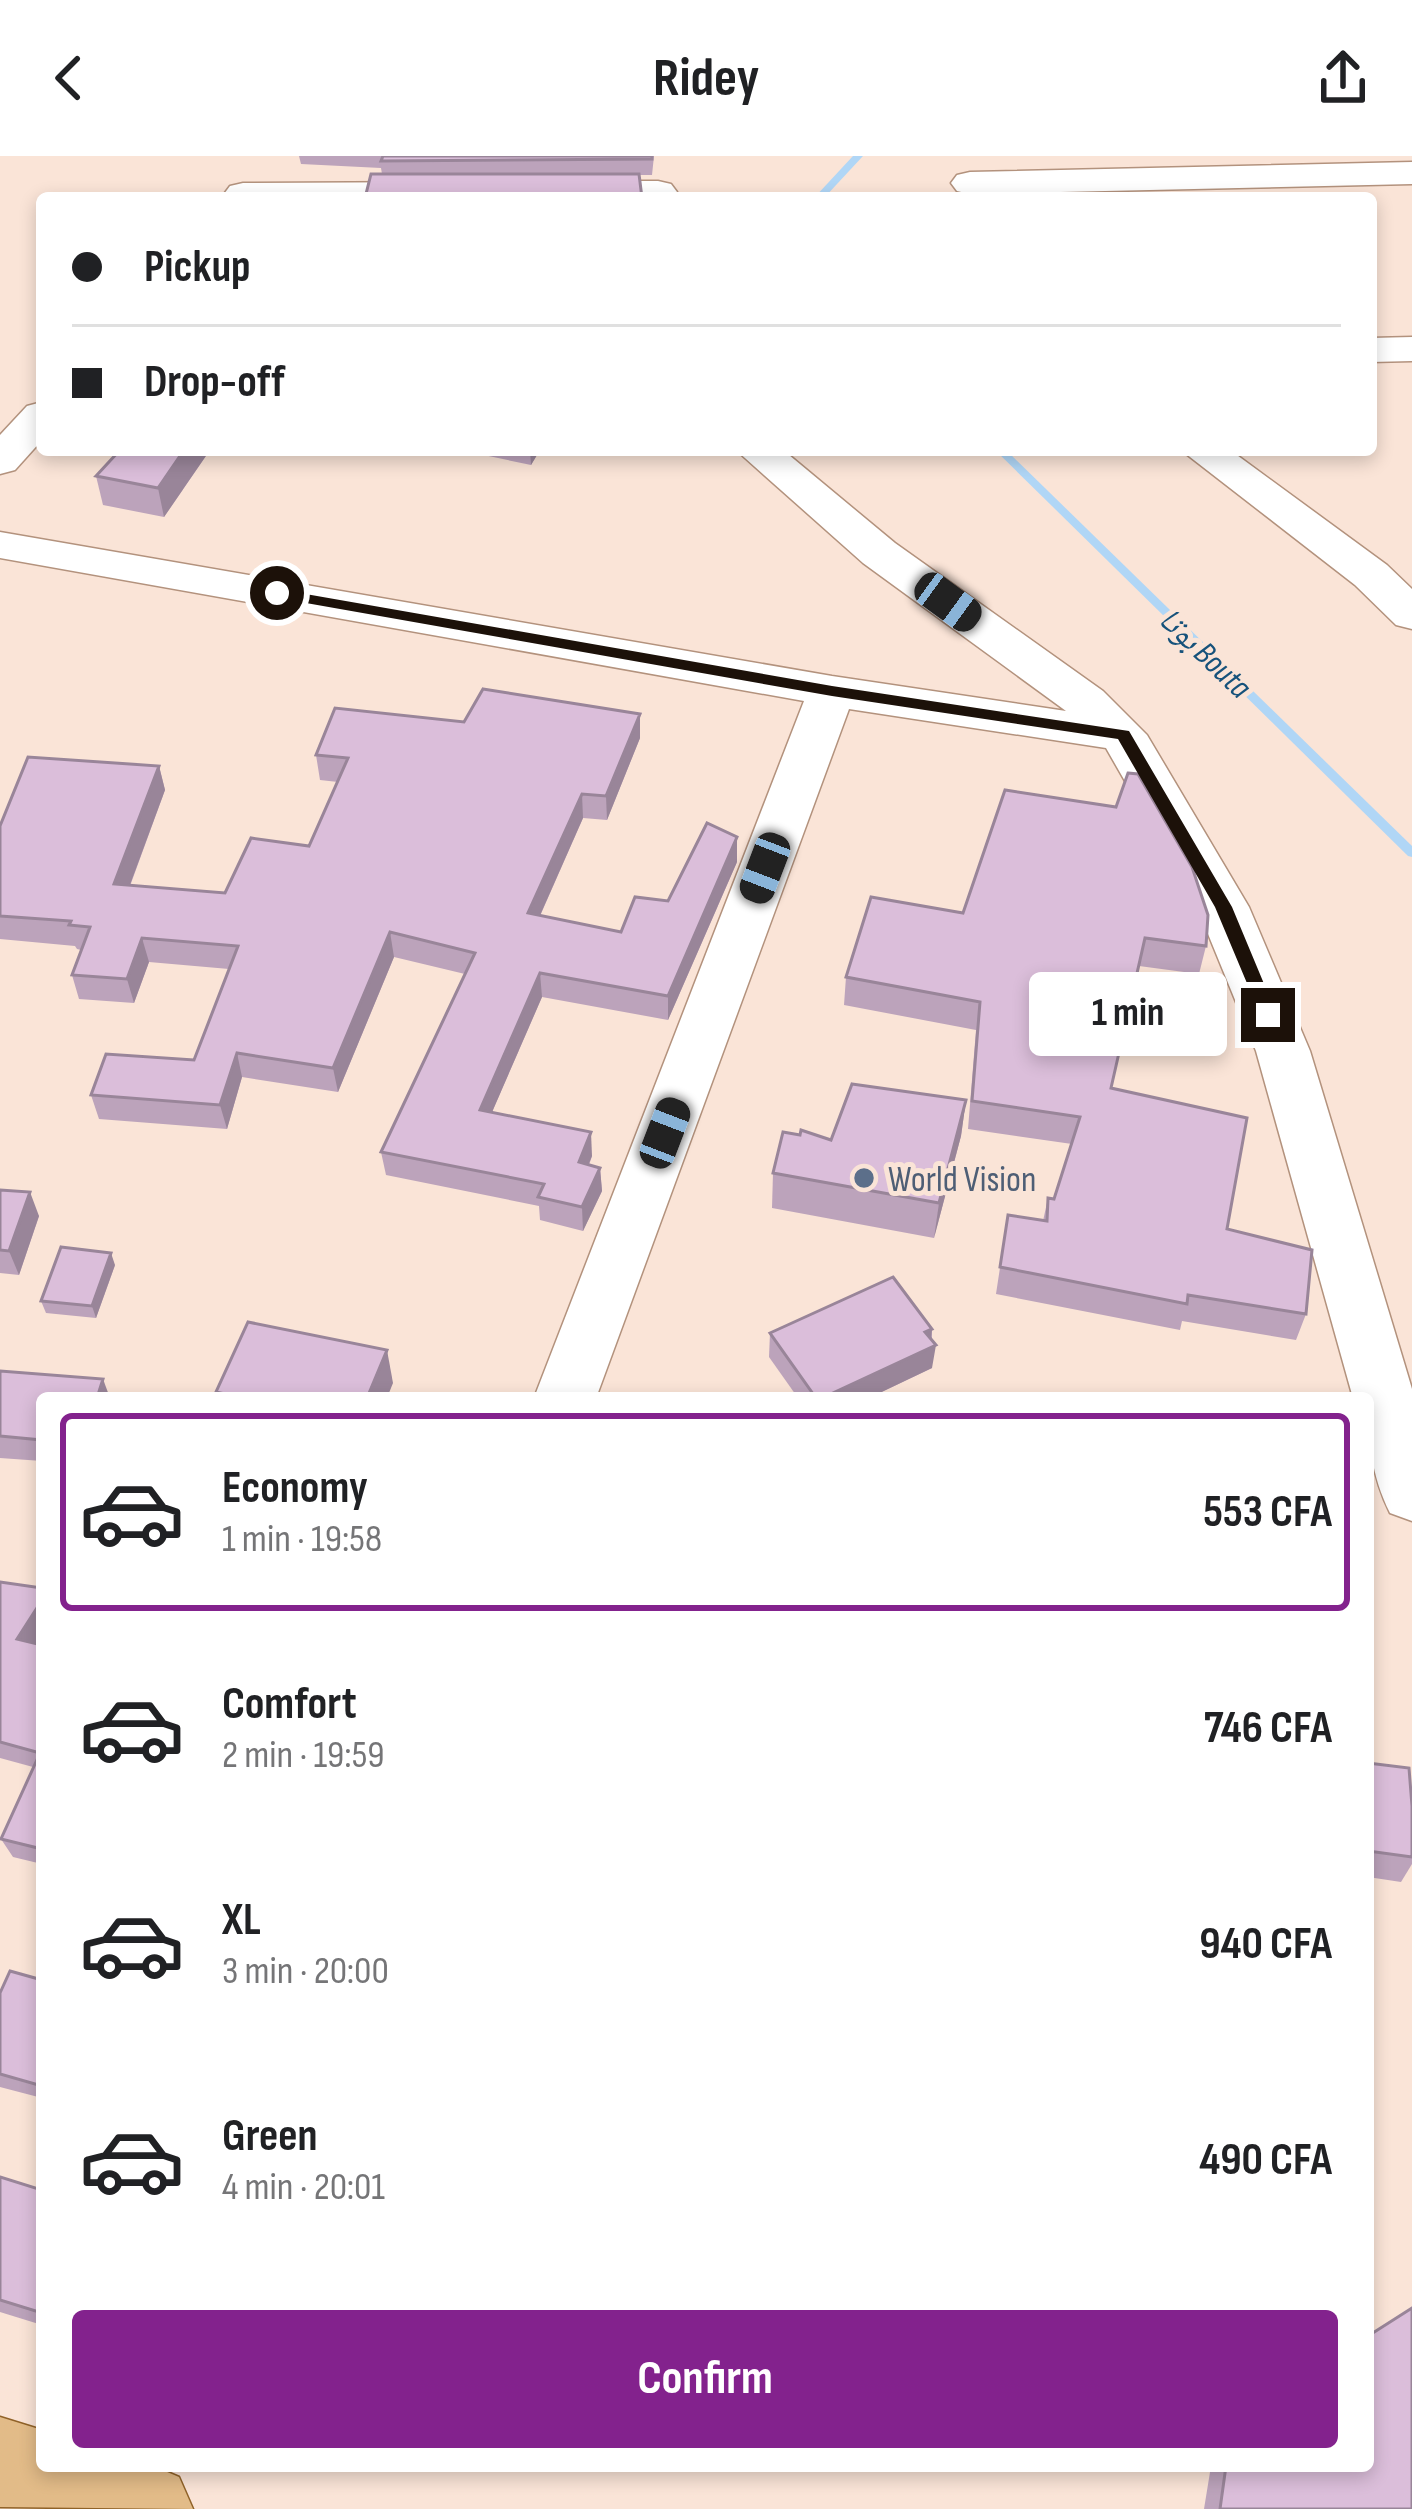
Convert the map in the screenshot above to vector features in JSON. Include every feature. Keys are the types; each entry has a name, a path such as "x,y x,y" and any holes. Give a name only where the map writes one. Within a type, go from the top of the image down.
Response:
{"main road":[{"path":"0,2462 146,2509"}],"street":[{"path":"245,192 276,156"},
{"path":"659,192 675,156"},
{"path":"974,179 1412,172"},
{"path":"1377,350 1412,349"},
{"path":"0,460 36,421"},
{"path":"764,456 879,553 1086,702 1123,735 1223,907 1283,1051 1412,1494"},
{"path":"1211,456 1392,574 1412,615"},
{"path":"0,544 832,691 1123,735"},
{"path":"567,1392 832,691"},
{"path":"146,2509 160,2472"}],"building":[{"path":"383,156 652,156 652,159 381,161"},
{"path":"371,174 639,174 641,192 366,192"},
{"path":"114,456 180,456 158,488 96,476"},
{"path":"483,689 640,714 606,796 582,794 528,913 621,932 635,897 668,901 707,823 737,837 668,996 540,973 480,1110 591,1132 579,1162 600,1168 582,1207 538,1197 544,1184 381,1152 475,953 390,932 333,1068 237,1053 220,1105 91,1095 106,1054 194,1060 238,946 142,938 127,979 72,975 90,927 69,925 71,921 0,916 0,826 28,757 159,766 114,884 225,893 251,838 309,846 348,758 316,755 335,708 464,722"},
{"path":"1128,773 1138,774 1192,867 1208,915 1206,946 1145,938 1111,1088 1247,1118 1227,1229 1312,1250 1306,1314 1188,1295 1187,1304 1000,1267 1008,1215 1047,1221 1048,1198 1054,1199 1080,1117 972,1101 980,1002 846,977 871,897 963,913 1005,790 1116,807"},
{"path":"852,1084 966,1100 939,1203 773,1173 783,1132 800,1135 801,1130 831,1140"},
{"path":"0,1190 30,1192 9,1251 0,1250"},
{"path":"61,1247 111,1253 92,1306 41,1301"},
{"path":"893,1277 932,1329 925,1332 936,1345 835,1392 812,1392 770,1333"},
{"path":"248,1322 387,1350 370,1392 216,1392"},
{"path":"0,1371 103,1379 99,1392 36,1392 36,1439 0,1436"},
{"path":"0,1582 36,1587 36,1609 17,1639 36,1644 36,1752 0,1742"},
{"path":"36,1762 36,1848 1,1839"},
{"path":"1374,1764 1409,1768 1412,1857 1374,1852"},
{"path":"10,1971 36,1978 36,2084 0,2074 0,1993"},
{"path":"0,2177 36,2188 36,2311 0,2300"},
{"path":"1412,2308 1412,2509 1220,2509 1225,2472 1374,2472 1374,2332"}],"waterway":[{"name":"بوتا Bouta","path":"825,192 858,156"},
{"name":"بوتا Bouta","path":"1006,456 1412,853"}],"place":[{"name":"World Vision","path":"864,1178"}],"route":[{"path":"277,593 832,691 1123,735 1223,907 1268,1015"}]}
